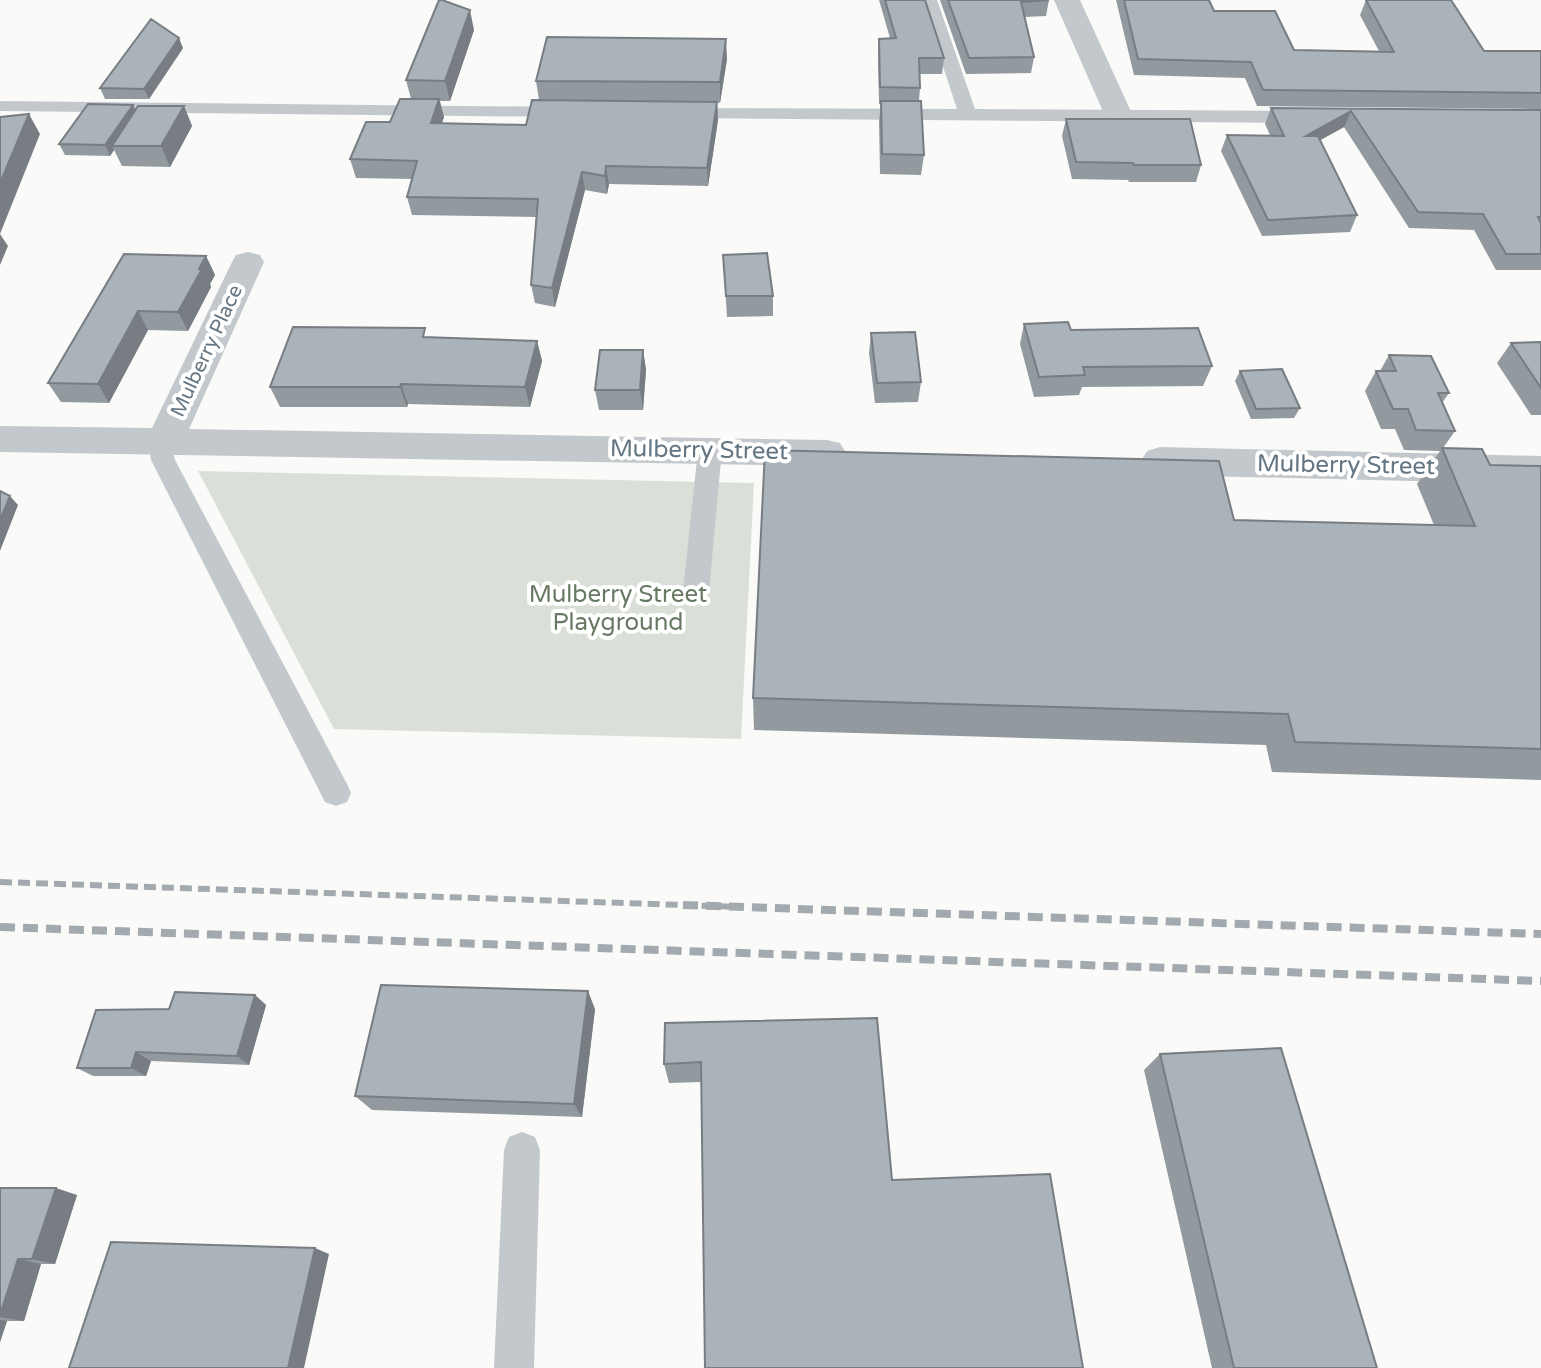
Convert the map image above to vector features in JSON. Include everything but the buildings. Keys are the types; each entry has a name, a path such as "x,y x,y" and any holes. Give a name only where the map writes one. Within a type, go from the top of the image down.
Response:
{"street":[{"path":"1067,0 1119,116"},
{"name":"Mulberry Place","path":"165,440 248,262"},
{"name":"Mulberry Street","path":"0,439 854,454"},
{"name":"Mulberry Street","path":"1126,460 1541,470"}],"lane":[{"path":"929,0 968,115"},
{"path":"0,106 587,112"},
{"path":"667,113 1322,117"},
{"path":"165,440 161,450 163,460 336,793"},
{"path":"696,591 710,450"},
{"path":"514,1368 522,1150"}],"green space":[{"name":"Mulberry Street Playground","path":"198,471 754,483 741,739 334,729"}],"railway":[{"path":"0,882 742,907"},
{"path":"683,905 1541,934"},
{"path":"0,927 1541,981"}]}
